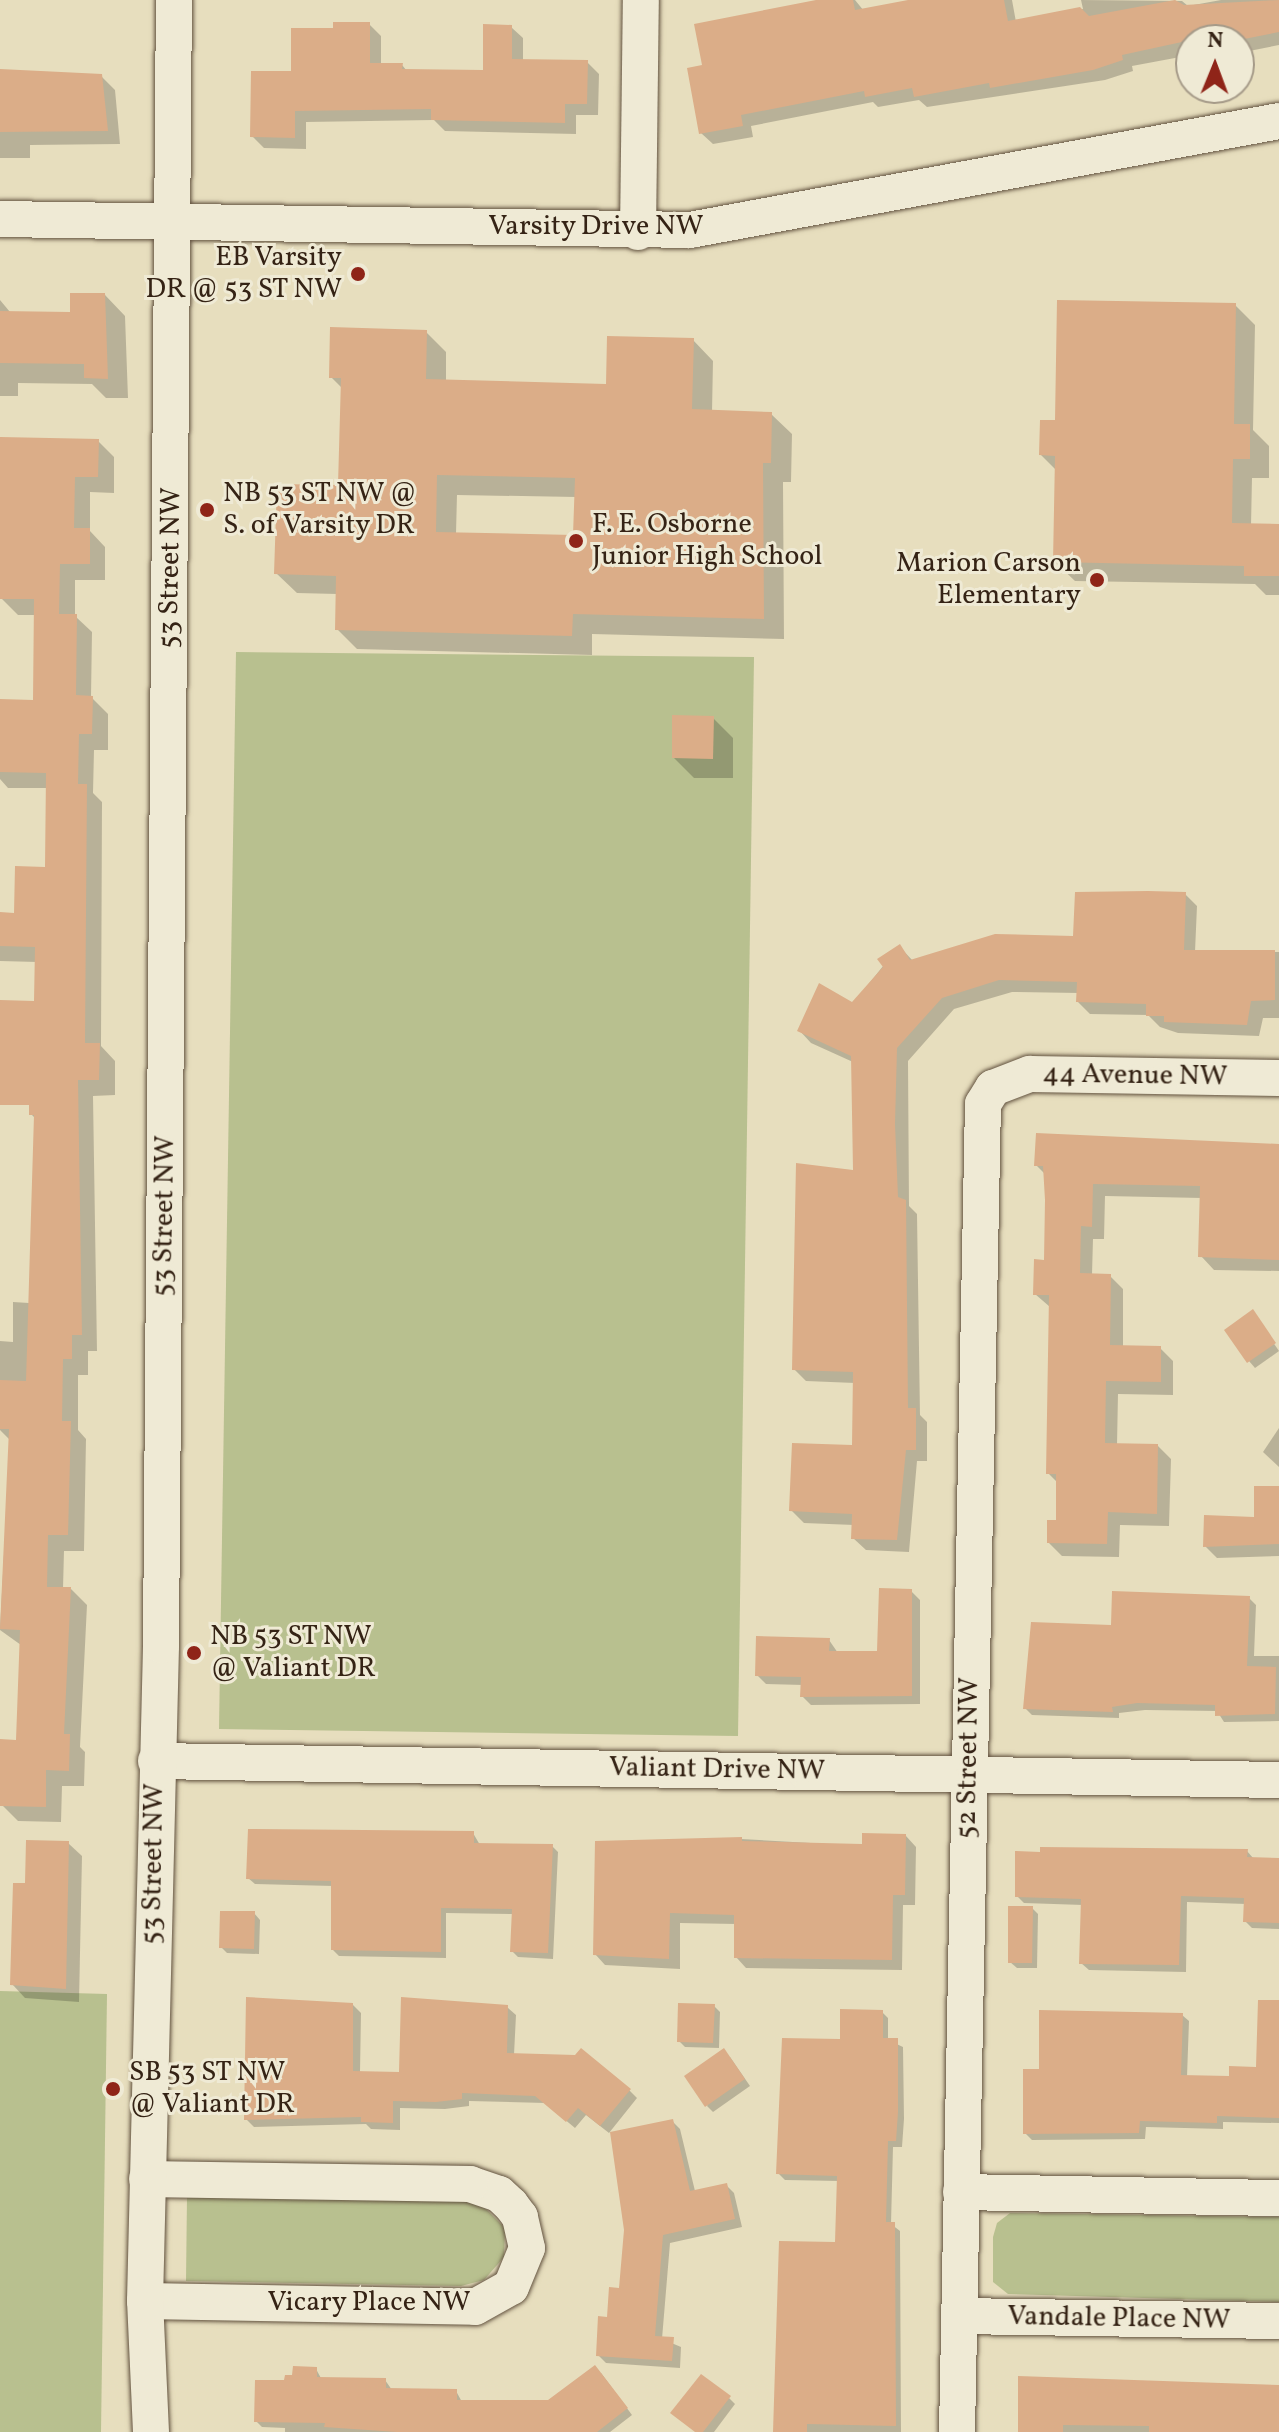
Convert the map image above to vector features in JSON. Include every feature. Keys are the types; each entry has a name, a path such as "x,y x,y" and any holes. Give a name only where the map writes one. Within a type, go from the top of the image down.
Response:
{"street":[{"name":"53 Street NW","path":"151,2432 145,2301 162,1598 174,0"},
{"path":"638,232 641,0"},
{"name":"Varsity Drive NW","path":"0,219 638,232 731,225 1279,121"},
{"name":"44 Avenue NW","path":"993,1088 1030,1074 1279,1078"},
{"name":"52 Street NW","path":"957,2432 979,1129 983,1104 993,1088"},
{"name":"Valiant Drive NW","path":"156,1761 1279,1780"},
{"name":"Vicary Place NW","path":"145,2301 475,2307 511,2287 527,2248 520,2217 511,2205 499,2194 470,2184 147,2179"},
{"path":"961,2192 1279,2198"},
{"name":"Vandale Place NW","path":"959,2316 1279,2321"}],"green space":[{"path":"236,652 754,657 738,1736 219,1729"},
{"path":"0,1991 107,1994 101,2432 0,2432"},
{"path":"187,2197 466,2201 482,2205 505,2228 504,2257 484,2280 461,2286 186,2281"},
{"path":"1010,2213 1279,2217 1279,2302 1008,2294 993,2282 993,2237 997,2223"}],"building":[{"path":"816,0 853,0 855,10 908,0 1004,0 1008,21 1080,7 1089,16 1175,0 1184,5 1279,0 1279,32 1255,37 1255,24 1175,24 1175,43 1122,55 1123,60 1093,70 990,88 989,83 914,97 912,88 865,97 864,91 741,115 743,126 699,134 687,68 702,65 694,24"},
{"path":"333,22 370,22 370,63 403,63 402,69 483,70 483,24 512,25 512,59 588,60 587,104 565,104 565,123 431,120 431,109 295,111 295,138 250,137 251,71 291,71 291,28 333,28"},
{"path":"0,69 102,74 108,131 0,132"},
{"path":"70,293 105,293 108,379 84,378 84,364 0,363 0,311 70,312"},
{"path":"1057,300 1236,303 1234,424 1250,424 1250,459 1233,459 1232,523 1279,524 1279,576 1244,576 1244,566 1053,562 1055,456 1039,455 1040,420 1055,420"},
{"path":"330,327 427,330 426,379 606,384 607,336 694,338 692,409 772,412 771,463 763,463 764,619 573,614 572,636 335,630 336,576 274,574 277,484 338,485 341,378 329,378","holes":["437,475 575,478 573,535 436,532"]},
{"path":"0,437 99,439 98,477 75,477 74,528 90,528 90,564 60,564 59,614 77,614 76,695 93,696 92,734 79,734 78,784 87,784 85,1043 100,1043 99,1080 78,1080 82,1335 72,1335 72,1359 63,1359 62,1421 71,1421 68,1535 48,1535 47,1587 71,1587 64,1734 70,1734 69,1771 46,1770 46,1807 0,1806 0,1739 16,1740 20,1630 0,1629 9,1429 0,1429 0,1380 26,1381 34,1115 29,1115 29,1105 0,1105 0,1000 34,1001 35,947 0,946 0,912 14,913 15,866 45,867 46,773 0,772 0,699 33,700 34,599 0,599"},
{"path":"672,715 714,716 713,759 672,758"},
{"path":"1075,892 1186,892 1184,950 1275,950 1275,1000 1251,1001 1247,1025 1164,1022 1164,1016 1146,1016 1146,1004 1076,1002 1077,982 999,980 942,998 897,1048 895,1124 898,1197 906,1200 908,1408 916,1408 916,1450 906,1450 897,1540 851,1539 852,1514 789,1511 792,1443 852,1445 853,1372 792,1370 796,1163 853,1170 851,1056 797,1031 819,983 852,1002 883,967 877,959 900,944 910,960 995,934 1073,936"},
{"path":"1036,1133 1279,1144 1279,1260 1198,1257 1200,1186 1093,1184 1092,1227 1081,1226 1080,1273 1111,1274 1110,1345 1161,1346 1161,1382 1106,1381 1105,1443 1158,1444 1157,1514 1108,1512 1107,1544 1047,1543 1047,1520 1056,1520 1056,1474 1046,1474 1049,1295 1033,1295 1034,1259 1044,1260 1043,1166 1034,1166"},
{"path":"1253,1309 1276,1343 1247,1363 1224,1330"},
{"path":"1254,1486 1279,1486 1279,1544 1203,1547 1204,1515 1254,1517"},
{"path":"879,1588 912,1589 912,1696 800,1697 801,1677 755,1676 756,1636 830,1638 829,1651 877,1651"},
{"path":"1112,1591 1250,1596 1247,1666 1276,1667 1275,1714 1215,1716 1215,1705 1137,1703 1112,1707 1113,1712 1023,1709 1031,1622 1111,1625"},
{"path":"248,1829 474,1831 474,1843 553,1844 548,1953 510,1952 512,1909 441,1908 441,1952 331,1950 331,1881 246,1879"},
{"path":"862,1833 906,1834 905,1895 893,1895 892,1960 734,1958 734,1915 670,1913 669,1959 593,1955 595,1841 742,1837 742,1841 862,1844"},
{"path":"26,1840 69,1841 66,1989 10,1985 13,1883 25,1883"},
{"path":"1040,1847 1248,1849 1247,1857 1279,1858 1279,1923 1243,1922 1244,1898 1181,1896 1179,1965 1079,1964 1081,1899 1015,1897 1015,1851 1040,1852"},
{"path":"1008,1906 1033,1906 1032,1963 1008,1963"},
{"path":"220,1911 255,1911 254,1949 219,1948"},
{"path":"246,1997 353,2003 353,2071 399,2072 401,1997 508,2005 507,2053 575,2055 581,2048 631,2089 600,2126 578,2108 566,2122 535,2096 462,2093 462,2099 393,2101 393,2123 361,2122 361,2117 244,2120"},
{"path":"1258,2000 1279,2000 1279,2118 1217,2116 1217,2123 1140,2121 1139,2133 1023,2134 1023,2069 1039,2069 1039,2010 1183,2013 1181,2075 1229,2076 1229,2066 1256,2067"},
{"path":"678,2003 715,2004 713,2043 677,2042"},
{"path":"840,2009 883,2010 883,2038 898,2038 898,2112 896,2141 888,2141 886,2222 895,2222 896,2426 807,2424 807,2432 773,2432 779,2241 835,2242 837,2176 776,2174 782,2038 840,2039"},
{"path":"724,2048 745,2079 705,2107 684,2076"},
{"path":"673,2119 690,2191 727,2183 735,2219 663,2235 655,2336 674,2337 672,2361 596,2356 598,2316 607,2317 609,2287 619,2288 624,2230 610,2132"},
{"path":"595,2365 628,2408 597,2432 397,2432 324,2427 325,2423 254,2422 255,2380 284,2380 285,2375 292,2375 293,2366 317,2367 317,2377 386,2378 386,2388 457,2389 457,2400 548,2400"},
{"path":"701,2374 731,2396 703,2432 695,2432 670,2413"},
{"path":"1018,2376 1279,2385 1279,2432 1149,2432 1149,2426 1063,2425 1063,2432 1018,2432"}],"place":[{"name":"EB Varsity DR @ 53 ST NW","path":"358,274"},
{"name":"NB 53 ST NW @ S. of Varsity DR","path":"207,510"},
{"name":"F. E. Osborne Junior High School","path":"576,541"},
{"name":"Marion Carson Elementary","path":"1097,580"},
{"name":"NB 53 ST NW @ Valiant DR","path":"194,1653"},
{"name":"SB 53 ST NW @ Valiant DR","path":"113,2089"}]}
